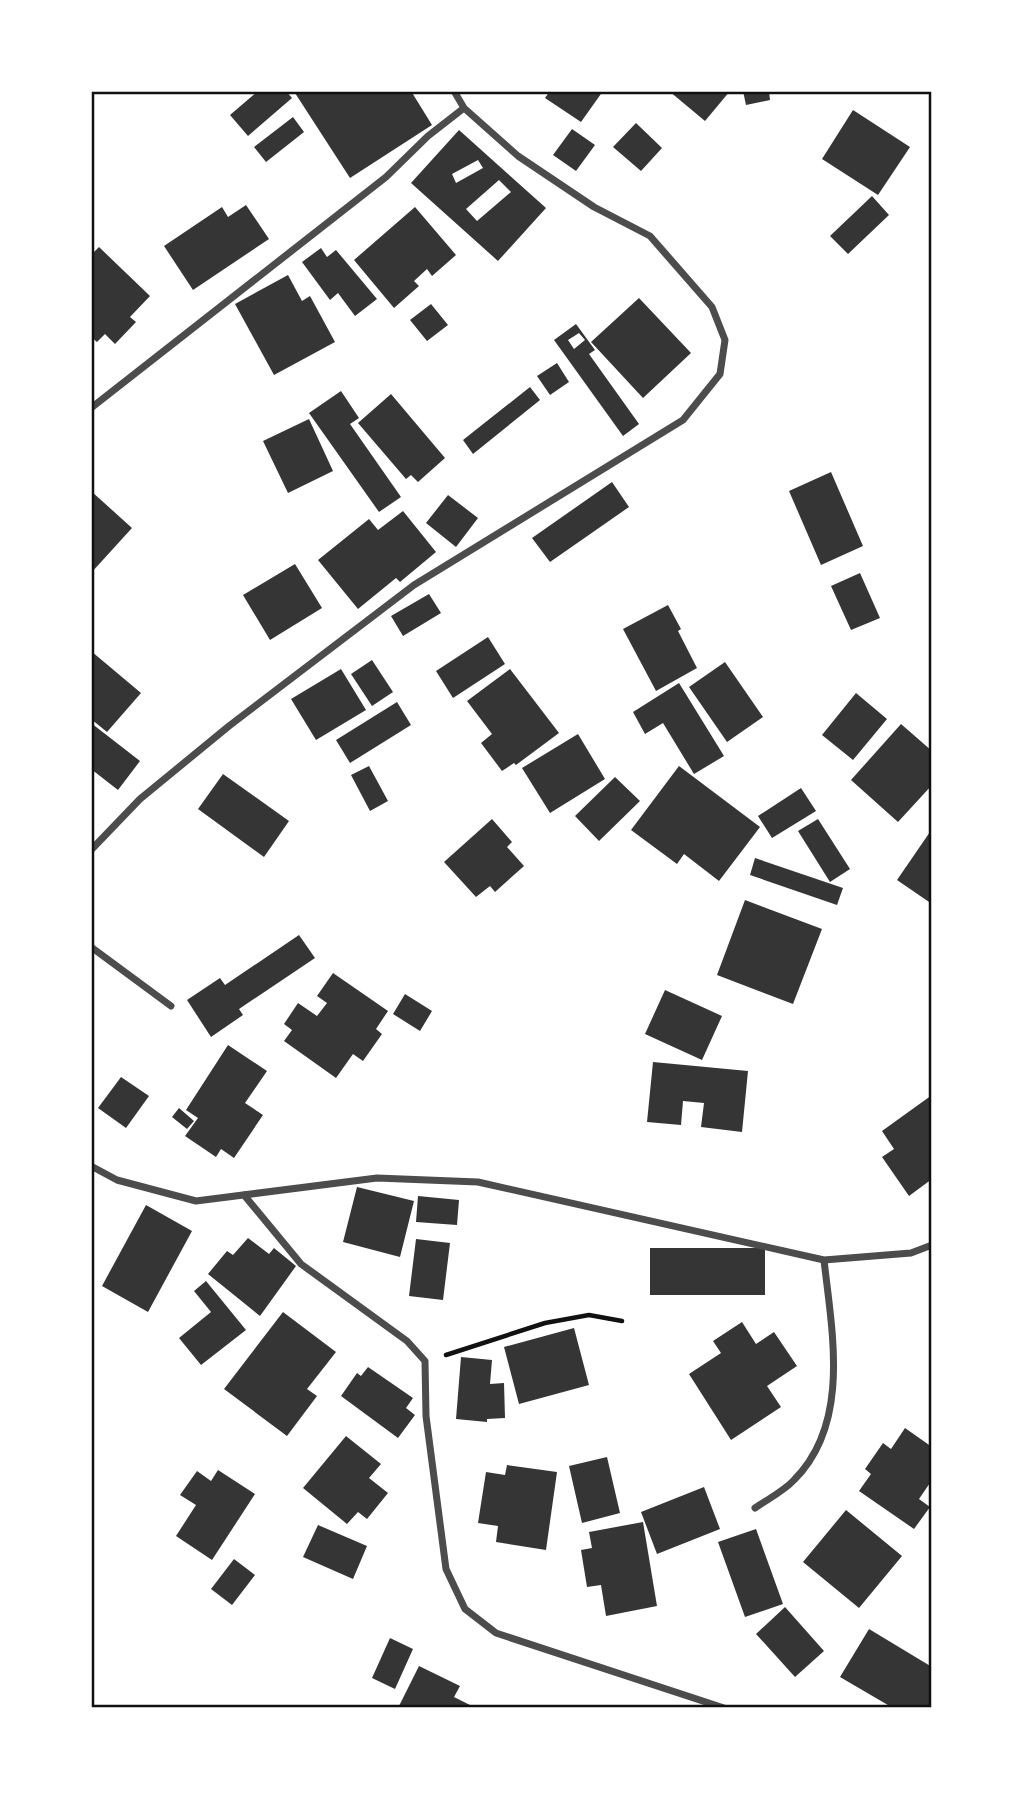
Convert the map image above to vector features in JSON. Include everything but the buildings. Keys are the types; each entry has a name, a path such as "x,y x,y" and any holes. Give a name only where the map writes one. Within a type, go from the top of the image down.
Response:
{"street":[{"path":"91,850 140,799 170,774 414,585 683,420 720,374 725,341 712,307 650,236 594,206 518,156 464,108 454,91"},
{"path":"91,408 386,177 428,136 464,108"},
{"path":"91,947 172,1006"},
{"path":"91,1166 117,1180 196,1201 377,1178 478,1182 824,1260 911,1253 932,1245"},
{"path":"244,1195 301,1264 407,1341 425,1361 426,1416 446,1569 465,1609 496,1633 724,1708"},
{"path":"755,1508 794,1481 818,1450 830,1411 835,1360 824,1260"}],"path":[{"path":"425,1361 545,1323 589,1315 622,1321"}]}
